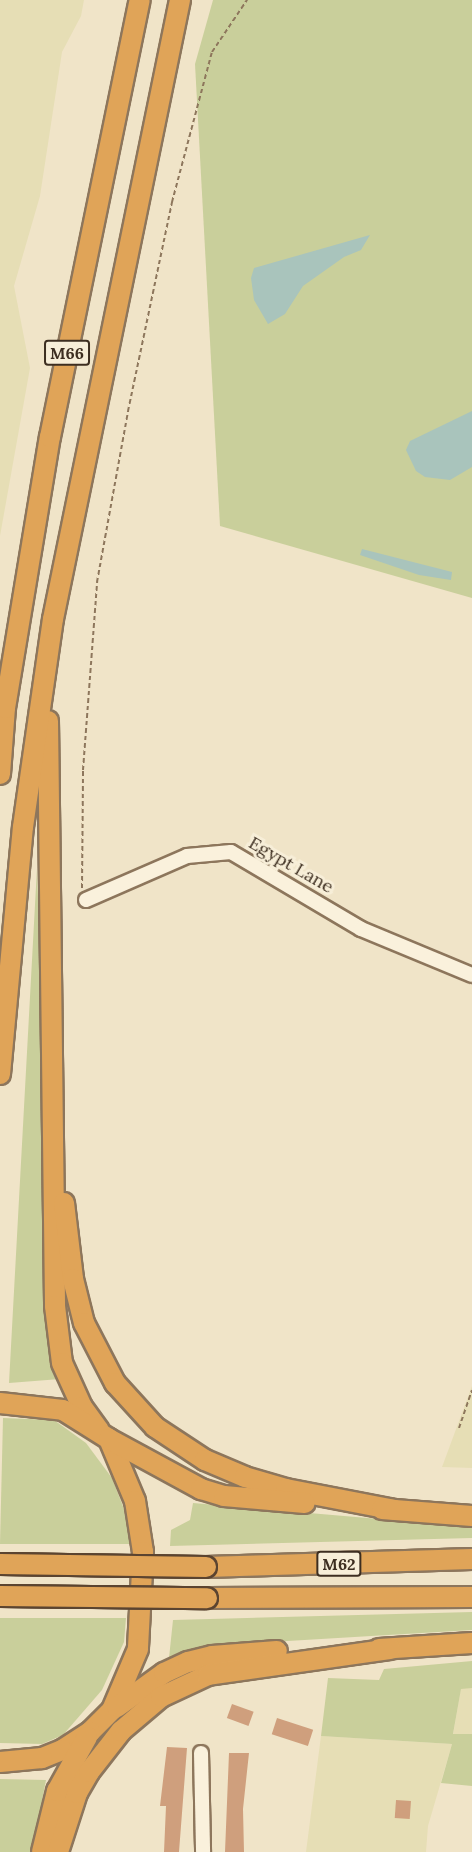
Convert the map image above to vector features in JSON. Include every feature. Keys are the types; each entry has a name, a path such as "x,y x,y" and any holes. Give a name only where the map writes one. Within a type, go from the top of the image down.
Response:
{"highway":[{"name":"M66","path":"0,774 2,717 50,437 140,0"},
{"name":"M66","path":"0,1074 23,827 53,619 180,0"},
{"path":"53,619 48,704 50,1087 58,1344 70,1384 104,1434 135,1501 143,1552 138,1649 112,1710"},
{"path":"50,1087 73,1279 84,1323 98,1356 127,1398 155,1427 205,1460 286,1489 395,1510"},
{"path":"0,1403 30,1404 63,1410 182,1480 224,1496 472,1515"},
{"name":"M62","path":"0,1564 207,1567 472,1559"},
{"name":"M62","path":"0,1596 472,1597"},
{"path":"42,1852 57,1791 90,1732 112,1710 164,1673 212,1656 390,1649 472,1643"},
{"path":"58,1852 77,1793 89,1772 121,1731 161,1697 208,1675 390,1649"},
{"path":"6,1762 42,1758 90,1732"}],"street":[{"name":"Egypt Lane","path":"86,900 187,856 231,852 361,929 472,975"},
{"path":"201,1753 203,1852"}],"path":[{"path":"86,900 81,884 83,770 101,559 172,202 212,52 247,0"},
{"path":"459,1428 472,1390"}],"shaded area":[{"path":"0,0 84,0 81,16 62,52 40,196 14,286 30,368 0,536"},
{"path":"472,1386 472,1468 442,1467"},
{"path":"461,1688 472,1688 472,1734 453,1735"},
{"path":"321,1736 452,1744 428,1826 426,1852 306,1852"}],"green space":[{"path":"213,0 472,0 472,598 220,526 195,64"},
{"path":"37,868 54,1362 60,1379 9,1383"},
{"path":"3,1418 54,1420 86,1443 112,1478 124,1509 130,1544 0,1544"},
{"path":"193,1503 472,1527 472,1538 170,1546 171,1530 190,1520"},
{"path":"472,1612 472,1630 219,1645 169,1658 173,1620"},
{"path":"0,1618 126,1618 124,1642 102,1690 63,1735 42,1744 0,1743"},
{"path":"472,1661 472,1688 461,1689 453,1734 472,1734 472,1786 441,1783 452,1744 321,1736 328,1678 379,1680 384,1669"},
{"path":"0,1779 46,1780 32,1852 0,1852"}],"water":[{"path":"370,235 361,250 344,257 303,286 285,314 268,324 254,300 251,278 254,268"},
{"path":"472,411 472,467 450,480 425,477 416,471 406,450 410,441"},
{"path":"362,549 452,572 451,580 419,575 360,555"}],"building":[{"path":"232,1704 254,1712 248,1726 227,1718"},
{"path":"277,1718 313,1730 308,1746 272,1734"},
{"path":"167,1747 187,1748 179,1852 164,1852 166,1806 160,1806"},
{"path":"229,1753 249,1753 243,1809 244,1852 225,1852"},
{"path":"396,1800 411,1801 410,1819 395,1818"}]}
